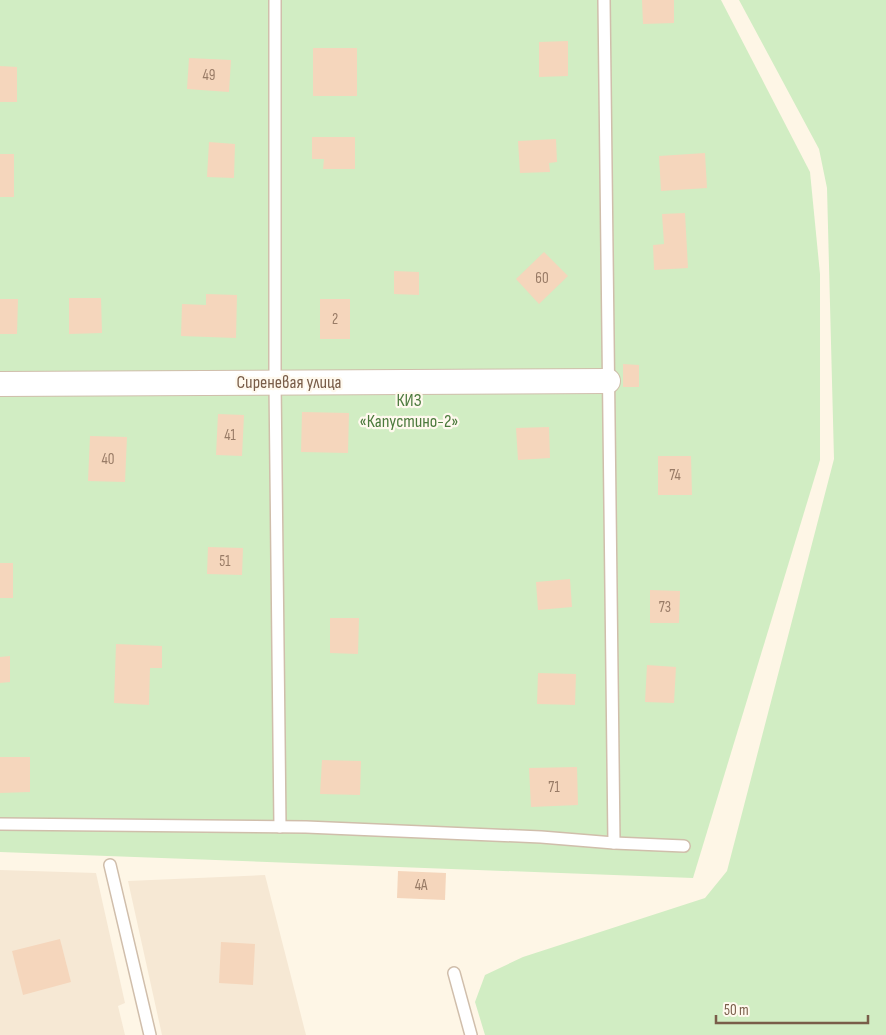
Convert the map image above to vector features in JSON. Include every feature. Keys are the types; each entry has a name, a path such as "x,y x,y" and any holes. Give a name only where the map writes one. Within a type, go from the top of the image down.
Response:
{"street":[{"name":"Сиреневая улица","path":"0,384 608,380"}],"lane":[{"path":"275,0 275,382 280,827"},
{"path":"604,0 614,844"},
{"path":"0,824 280,827 541,837 614,844 684,846"},
{"path":"110,865 150,1035"},
{"path":"454,973 471,1035"}],"shaded area":[{"path":"0,870 96,873 125,1003 118,1006 125,1035 0,1035"},
{"path":"265,875 306,1035 162,1035 128,881"}],"green space":[{"name":"КИЗ «Капустино-2»","path":"0,0 721,0 810,172 820,274 820,460 693,878 0,852"},
{"path":"739,0 886,0 886,1035 485,1035 475,1002 485,975 523,957 705,898 727,871 834,459 827,188 819,149"}],"building":[{"path":"642,0 674,0 674,23 643,24"},
{"path":"568,41 568,76 539,77 539,42"},
{"path":"313,48 357,48 357,96 313,96"},
{"path":"189,58 231,60 229,92 187,89"},
{"path":"0,66 17,67 17,102 0,102"},
{"path":"312,137 355,137 355,169 323,169 324,159 312,159"},
{"path":"556,139 557,162 549,163 550,172 520,173 518,141"},
{"path":"209,142 235,144 234,178 207,177"},
{"path":"705,153 707,188 661,191 659,156"},
{"path":"0,154 14,154 14,197 0,197"},
{"path":"685,213 688,268 654,270 653,245 664,244 662,214"},
{"path":"544,252 568,276 539,304 516,279"},
{"path":"394,271 419,272 419,295 394,294"},
{"path":"206,294 237,295 236,338 181,336 182,304 206,305"},
{"path":"69,298 101,298 102,333 69,334"},
{"path":"0,299 18,299 17,334 0,334"},
{"path":"320,299 350,299 350,339 320,339"},
{"path":"623,364 639,365 639,387 623,387"},
{"path":"302,412 349,413 348,453 301,452"},
{"path":"218,414 244,415 242,456 216,455"},
{"path":"549,427 550,458 518,460 516,428"},
{"path":"90,436 127,437 125,482 88,481"},
{"path":"658,456 691,456 692,495 658,495"},
{"path":"208,547 243,548 242,575 207,574"},
{"path":"0,563 13,563 13,598 0,598"},
{"path":"570,579 572,607 538,610 536,582"},
{"path":"650,590 680,591 679,623 650,623"},
{"path":"330,618 359,618 358,654 330,653"},
{"path":"116,644 162,646 162,668 150,668 149,705 114,703"},
{"path":"10,656 10,682 0,683 0,657"},
{"path":"647,665 676,667 674,703 645,702"},
{"path":"538,673 576,674 575,705 537,704"},
{"path":"0,757 30,757 30,792 0,793"},
{"path":"322,760 361,761 360,795 320,794"},
{"path":"577,767 578,805 531,807 529,768"},
{"path":"398,871 446,873 445,900 397,898"},
{"path":"60,939 71,982 23,995 12,951"},
{"path":"221,942 255,944 253,985 219,983"}]}
